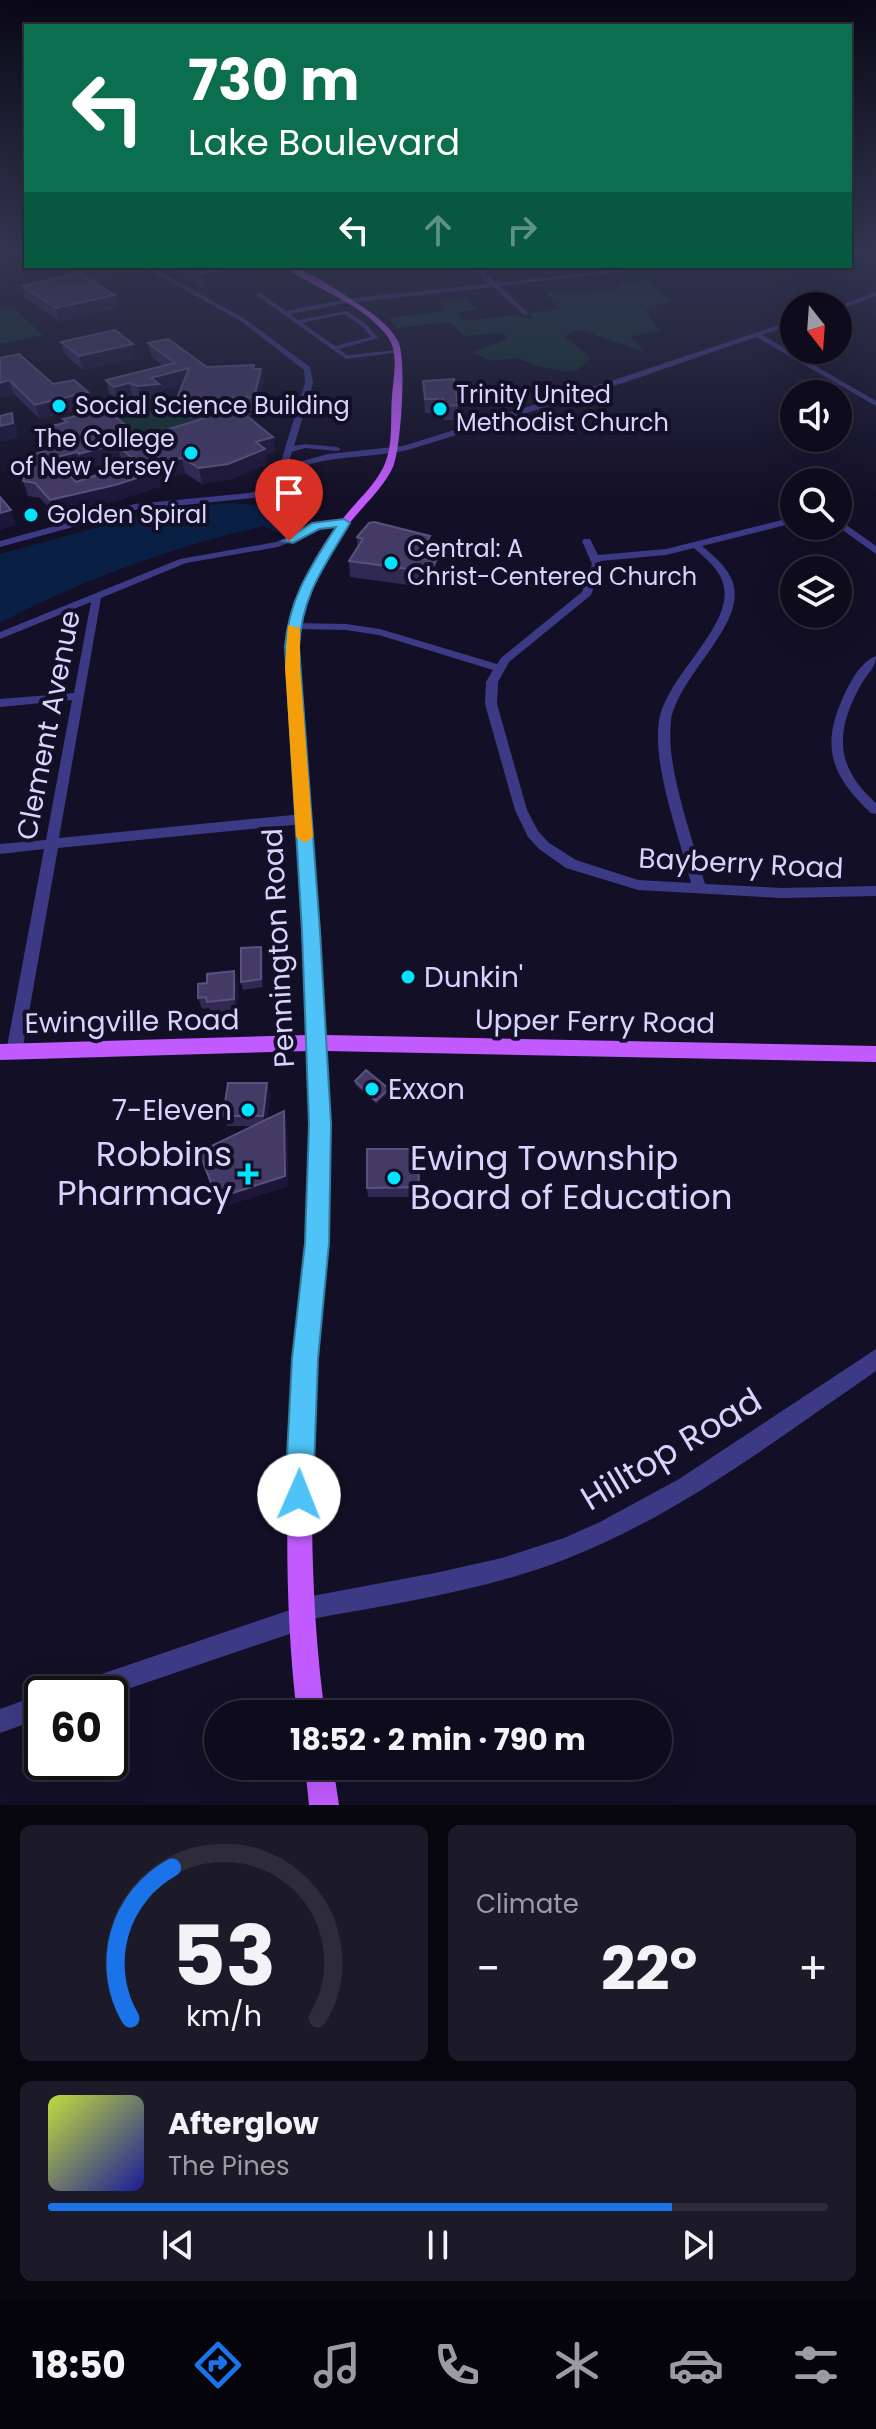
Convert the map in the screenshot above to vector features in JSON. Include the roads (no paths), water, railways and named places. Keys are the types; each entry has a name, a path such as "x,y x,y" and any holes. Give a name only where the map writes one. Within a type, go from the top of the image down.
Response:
{"main road":[{"path":"387,333 398,356"},
{"name":"Pennington Road","path":"310,1700 301,1614 300,1437 320,1180 311,931 292,667 293,626 311,573 344,523 382,478 393,451 398,356"},
{"name":"Ewingville Road","path":"7,1052 314,1043"},
{"name":"Upper Ferry Road","path":"314,1043 876,1054"},
{"path":"321,1780 324,1805"}],"street":[{"path":"0,544 124,510 267,491 278,483 310,378 307,369 260,333"},
{"path":"312,333 346,357 398,356"},
{"path":"334,348 375,338 371,333"},
{"path":"283,471 311,459 393,451 589,391 762,333"},
{"path":"757,335 876,404"},
{"path":"295,432 319,447"},
{"path":"289,452 319,447 393,451"},
{"path":"289,452 311,459"},
{"path":"0,636 199,556 278,544 316,526 344,523"},
{"path":"596,558 651,555 780,524"},
{"path":"852,533 876,551"},
{"path":"293,626 346,627 380,632 498,668 513,652 580,601 591,585 596,558 587,541"},
{"path":"696,545 724,574 732,602 722,625 674,689 665,721 667,756 700,890"},
{"name":"Clement Avenue","path":"7,1052 97,595"},
{"path":"876,659 855,684 834,739 835,752 846,779 876,810"},
{"name":"Bayberry Road","path":"498,668 492,682 491,704 521,810 533,834 556,855 590,872 638,885 782,893 876,891"},
{"path":"0,703 77,696"},
{"path":"0,849 303,819"},
{"name":"Hilltop Road","path":"128,1676 301,1614 501,1569 564,1550 612,1529 667,1499 876,1359"},
{"path":"0,1721 24,1712"}],"water":[{"path":"229,503 282,507 291,514 275,522 280,531 278,533 264,526 164,554 94,579 0,623 0,554 165,509"}],"place":[{"name":"Social Science Building","path":"59,406"},
{"name":"Trinity United Methodist Church","path":"440,409"},
{"name":"The College of New Jersey","path":"191,453"},
{"name":"Golden Spiral","path":"31,515"},
{"name":"Central: A Christ-Centered Church","path":"391,563"},
{"name":"Dunkin'","path":"408,977"},
{"name":"Exxon","path":"372,1089"},
{"name":"7-Eleven","path":"248,1110"},
{"name":"Robbins Pharmacy","path":"248,1174"},
{"name":"Ewing Township Board of Education","path":"394,1178"}]}
